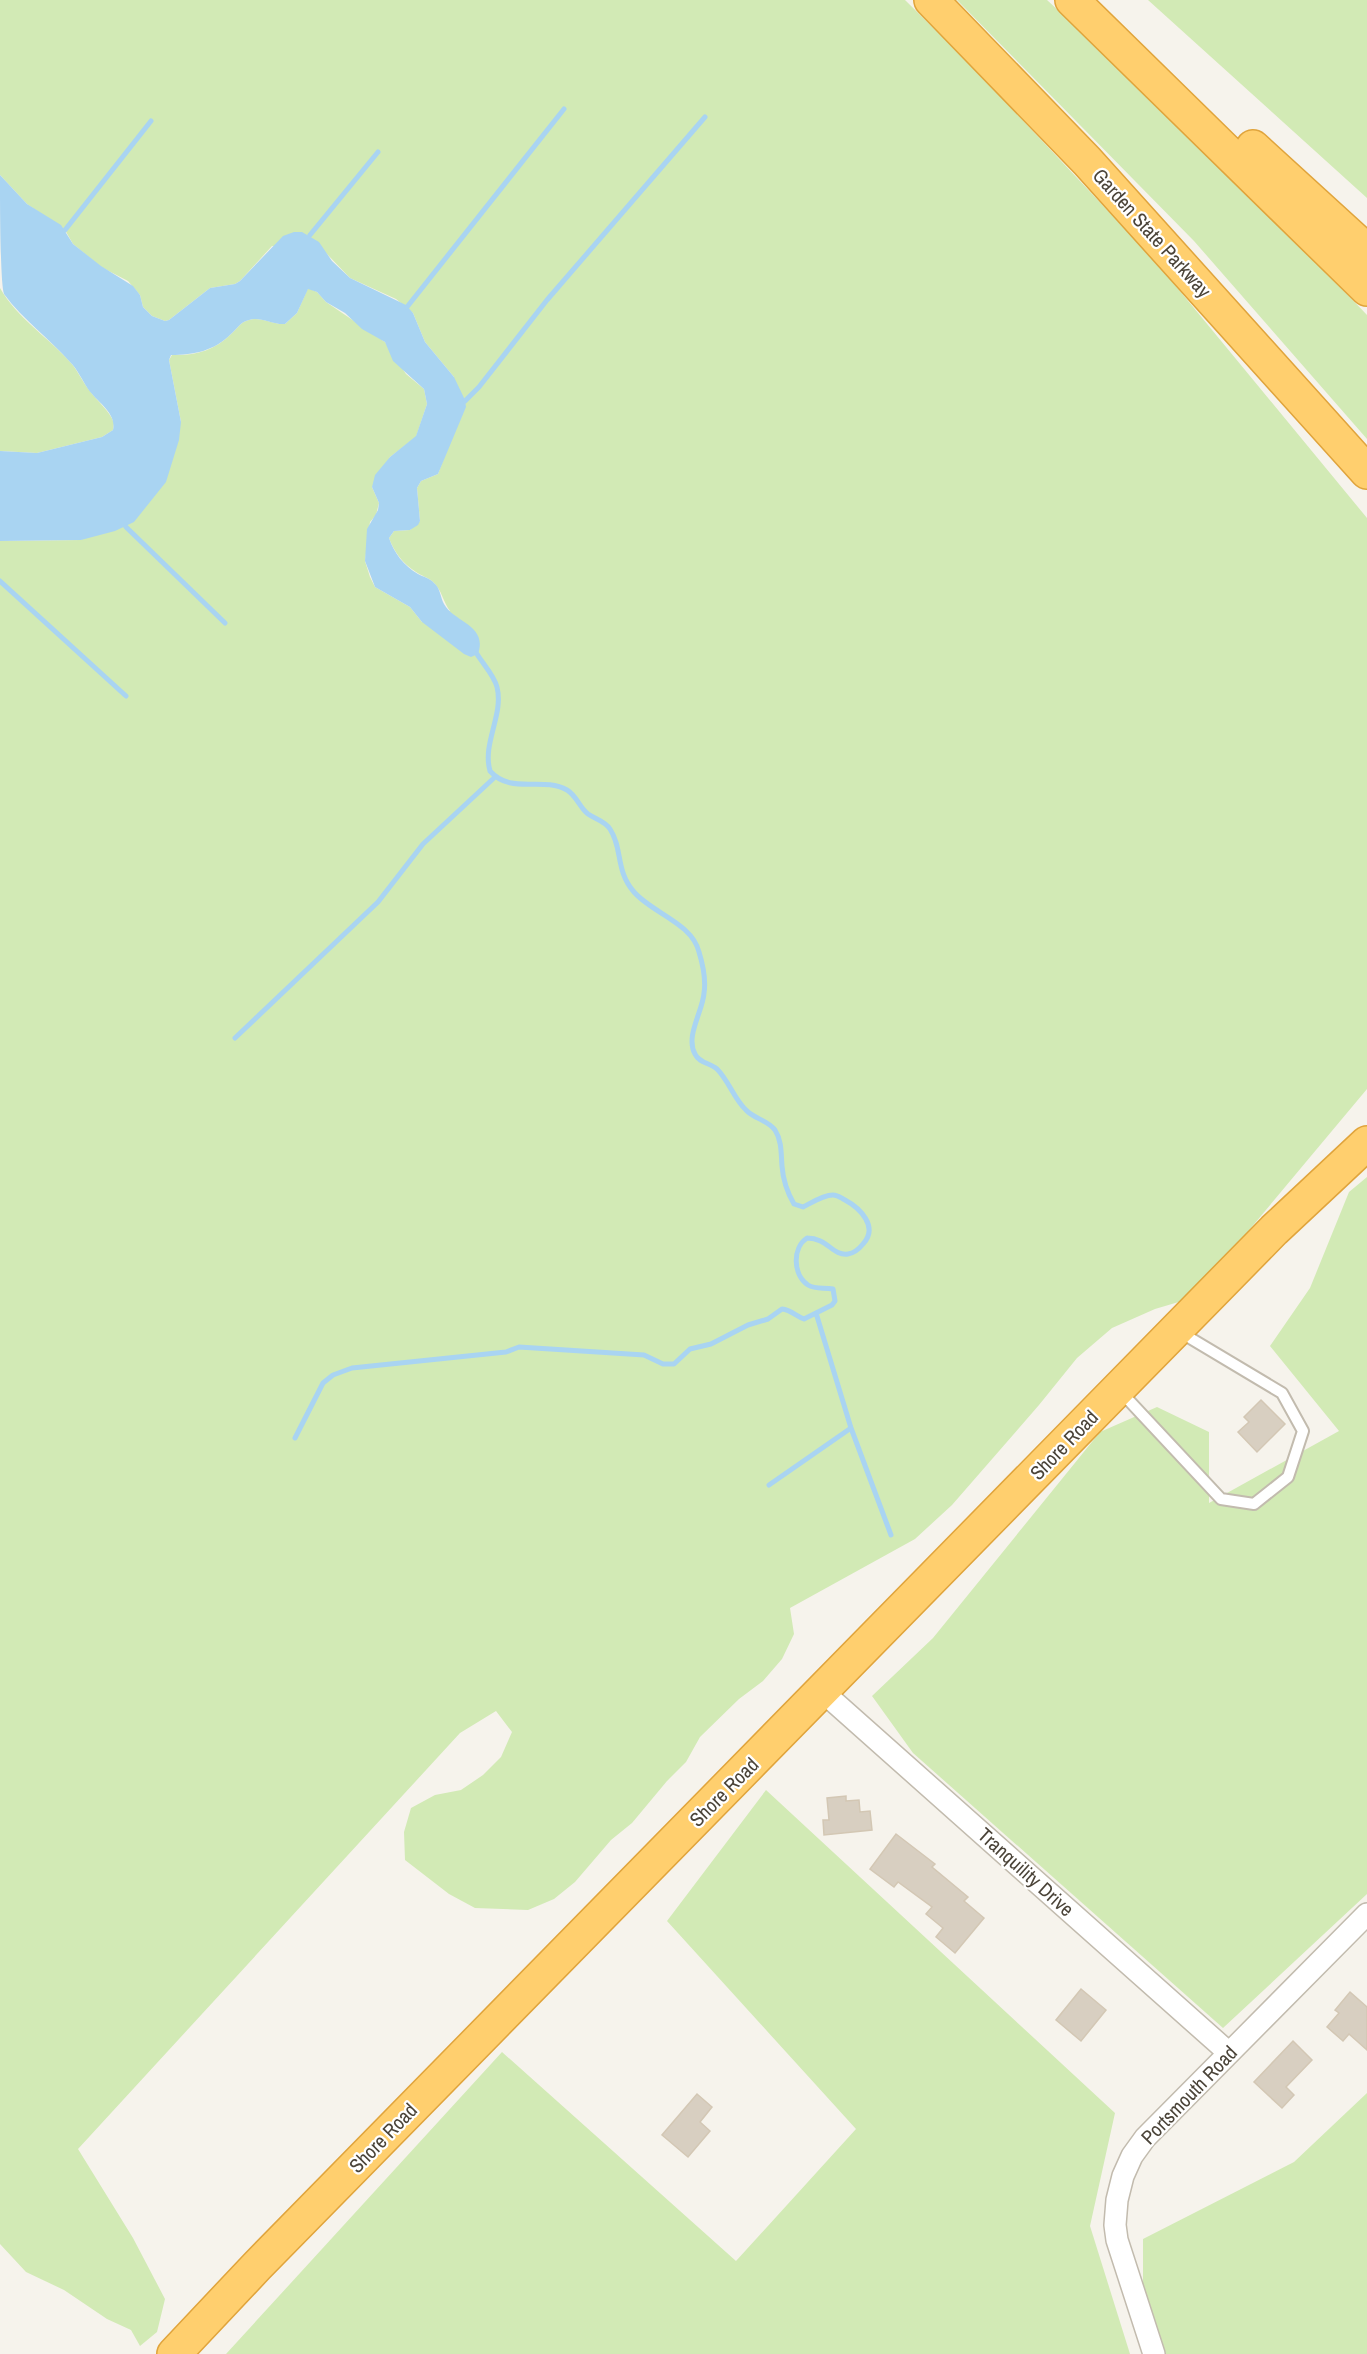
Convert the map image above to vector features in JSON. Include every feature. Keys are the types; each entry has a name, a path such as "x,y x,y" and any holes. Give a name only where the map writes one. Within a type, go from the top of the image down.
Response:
{"highway":[{"name":"Garden State Parkway","path":"931,0 1094,170 1367,472"},
{"path":"1072,0 1367,289"},
{"path":"1097,0 1367,251"},
{"name":"Shore Road","path":"1274,1230 1367,1120"},
{"name":"Shore Road","path":"174,2354 257,2266 823,1692 1274,1230 1367,1143"}],"street":[{"name":"Tranquility Drive","path":"823,1692 1229,2053"},
{"name":"Portsmouth Road","path":"1154,2354 1117,2240 1117,2200 1123,2176 1132,2156 1145,2138 1367,1914"}],"lane":[{"path":"1118,1389 1221,1499 1254,1504 1288,1477 1303,1431 1282,1393 1176,1330"}],"green space":[{"path":"0,0 905,0 971,65 1156,262 1367,518 1367,1089 1245,1235 1182,1301 1155,1309 1112,1328 1077,1358 952,1505 915,1539 790,1608 794,1634 782,1659 763,1681 739,1699 700,1737 686,1762 632,1823 611,1840 575,1882 554,1899 528,1910 475,1908 449,1894 405,1860 404,1832 411,1808 435,1795 461,1790 483,1775 501,1757 512,1732 496,1711 460,1733 78,2149 133,2238 165,2299 157,2332 140,2346 131,2330 107,2319 64,2290 26,2272 0,2244 0,541 81,540 181,422 169,360 172,355 188,355 218,345 241,324 249,320 257,319 285,324 297,313 308,288 317,292 326,302 385,342 406,374 424,389 427,404 416,437 390,457 372,487 379,503 376,515 370,522 365,561 375,587 410,607 422,622 450,611 436,585 403,561 396,553 389,538 394,531 410,530 420,521 417,488 421,481 438,474 447,450 454,377 425,342 413,313 396,299 350,278 326,253 272,246 235,284 210,288 169,320 165,321 152,316 143,307 140,295 128,281 101,267 73,244 65,230 27,204 0,175"},
{"path":"957,0 1047,0 1212,153 1367,315 1367,439 1194,241"},
{"path":"1148,0 1367,0 1367,198"},
{"path":"0,288 15,308 73,366 109,414 114,423 113,430 102,437 37,453 0,451"},
{"path":"1367,1177 1367,1894 1223,2028 913,1753 872,1696 933,1638 1100,1432 1157,1407 1209,1432 1209,1503 1339,1431 1270,1346 1310,1288 1349,1192"},
{"path":"766,1790 1115,2113 1090,2226 1130,2354 226,2354 502,2052 736,2261 856,2129 667,1921"},
{"path":"1367,2093 1367,2354 1166,2354 1143,2284 1143,2239 1294,2162"}],"water":[{"path":"0,175 27,204 61,225 73,244 101,266 133,286 140,295 143,307 152,316 165,321 210,288 240,281 283,236 294,232 302,232 319,242 332,261 350,278 406,305 413,313 425,342 454,377 466,407 438,474 421,481 417,488 420,521 418,525 410,530 394,531 389,538 404,563 413,571 432,581 449,610 475,630 480,644 478,654 471,657 464,654 422,622 410,607 375,587 365,561 367,529 378,510 379,503 372,487 375,475 390,457 416,436 427,404 424,389 393,361 385,342 362,329 345,313 326,302 317,292 308,289 297,313 285,324 257,319 249,320 211,348 196,353 171,355 169,360 181,422 179,440 166,482 134,522 115,531 81,540 0,541 0,451 37,453 102,437 113,430 113,424 109,413 88,389 73,365 4,294"}],"building":[{"path":"1261,1400 1285,1424 1257,1452 1238,1432 1249,1422 1244,1417"},
{"path":"846,1796 846,1801 859,1800 860,1812 870,1811 872,1830 824,1835 823,1820 829,1820 827,1798"},
{"path":"896,1834 935,1864 932,1867 968,1897 964,1901 984,1918 955,1953 936,1937 943,1928 926,1914 932,1907 898,1882 894,1887 870,1869"},
{"path":"1081,1989 1106,2010 1081,2041 1056,2020"},
{"path":"1350,1992 1367,2007 1367,2050 1349,2034 1343,2041 1327,2027 1339,2013 1335,2010"},
{"path":"1293,2041 1312,2060 1286,2087 1294,2095 1282,2108 1254,2082"},
{"path":"697,2094 712,2107 700,2122 710,2131 688,2157 662,2135"}],"waterway":[{"path":"407,307 564,109"},
{"path":"465,401 479,387 547,300 705,117"},
{"path":"65,230 151,121"},
{"path":"310,235 378,152"},
{"path":"126,527 225,623"},
{"path":"0,581 126,696"},
{"path":"295,1438 323,1383 333,1375 352,1368 506,1352 519,1347 644,1355 663,1364 674,1364 690,1349 711,1344 748,1325 768,1319 782,1309 804,1319 832,1305 835,1301 833,1289 811,1287 799,1275 796,1261 802,1242 807,1238 814,1239 838,1252 848,1254 860,1248 869,1231 862,1213 851,1203 836,1196 825,1196 803,1207 794,1204 784,1181 780,1143 775,1130 746,1110 717,1069 702,1061 695,1054 692,1047 693,1032 705,988 699,952 688,933 642,899 628,884 621,868 617,844 608,826 588,814 567,790 547,784 507,782 490,771 488,760 498,708 497,687 477,654"},
{"path":"235,1038 378,902 423,844 495,777"},
{"path":"816,1313 851,1428 891,1535"},
{"path":"769,1485 851,1428"}]}
